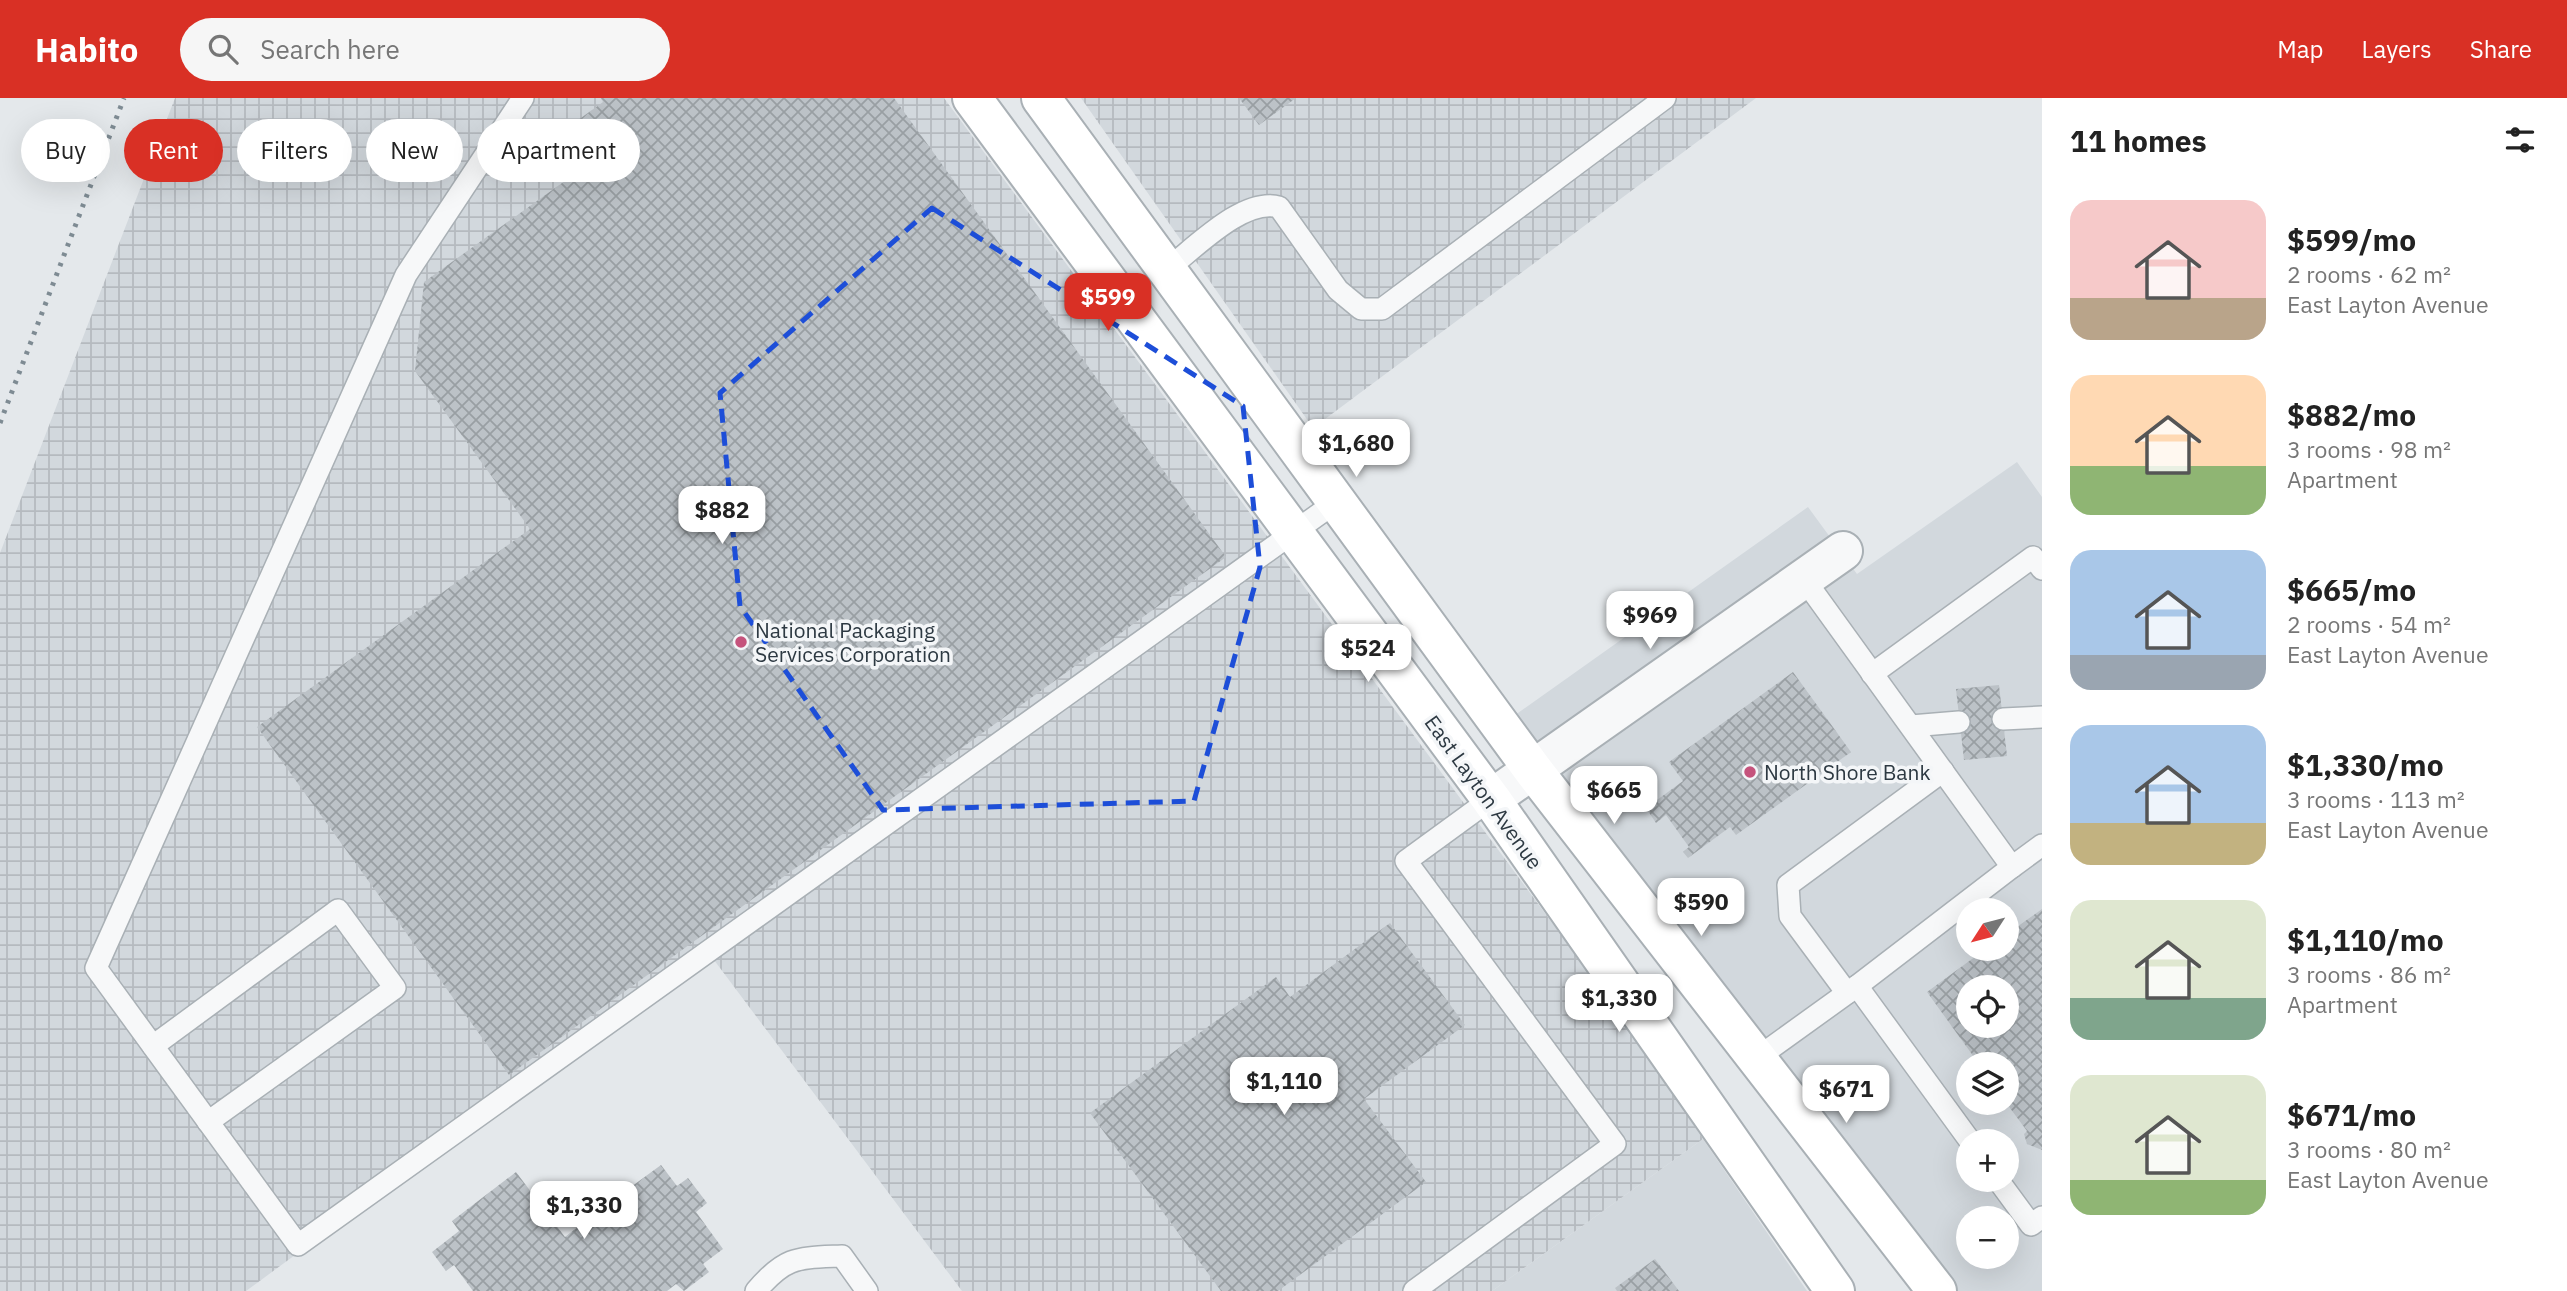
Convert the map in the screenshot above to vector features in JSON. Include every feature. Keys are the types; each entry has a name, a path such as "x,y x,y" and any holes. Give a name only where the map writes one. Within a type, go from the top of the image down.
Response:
{"main road":[{"name":"East Layton Avenue","path":"972,98 1491,799 1835,1291"},
{"path":"1041,98 1534,770 1937,1291"}],"street":[{"path":"1491,799 1843,551"}],"lane":[{"path":"523,98 406,275 96,968 298,1245 1336,502"},
{"path":"1166,270 1238,214 1266,204 1279,207 1338,290 1361,309 1382,309 1665,98"},
{"path":"1872,674 2034,557 2042,569"},
{"path":"1804,579 2012,867"},
{"path":"2003,719 2042,717"},
{"path":"1911,726 1959,722"},
{"path":"1943,771 1788,884 1790,916 1852,989 1961,1129"},
{"path":"1414,1291 1615,1144 1406,861 1491,799"},
{"path":"1757,1058 2042,845"},
{"path":"153,1046 338,910 363,943 395,988 208,1122"},
{"path":"2007,1192 2031,1225 2042,1217"},
{"path":"756,1291 777,1267 807,1258 842,1256 867,1291"}],"highlighted area":[{"path":"932,208 1243,406 1260,567 1194,801 883,810 740,606 720,393"}],"shaded area":[{"path":"175,98 944,98 1634,1034 1703,1139 1492,1291 962,1291 708,952 246,1291 0,1291 0,553 143,182 223,182 223,119 167,119"},
{"path":"1081,98 1756,98 1313,428"},
{"path":"2017,462 2042,497 2042,1291 1937,1291 1504,723 1808,507 1857,574"},
{"path":"1703,1139 1807,1291 1492,1291"}],"building":[{"name":"National Packaging Services Corporation","path":"601,98 894,98 1226,557 509,1075 257,727 530,529 415,371 424,282 563,182 640,182 640,119 580,119 603,102"},
{"path":"1239,98 1296,98 1259,125"},
{"name":"North Shore Bank","path":"1793,672 1851,752 1736,835 1730,827 1688,858 1683,852 1689,847 1666,815 1656,823 1646,808 1683,781 1669,762"},
{"path":"1999,685 2007,756 1964,760 1956,689"},
{"path":"2042,909 2042,1150 2027,1144 2024,1134 2027,1131 2015,1115 2019,1115 2019,1052 1970,1052 1960,1038 2019,1038 2019,975 1956,975 1956,1032 1927,992 1969,961 2020,961 2020,925"},
{"path":"1390,923 1465,1025 1364,1099 1426,1182 1278,1291 1221,1291 1090,1113 1276,977 1290,997"},
{"path":"661,1165 677,1186 688,1178 707,1203 696,1212 723,1249 703,1264 709,1272 684,1291 676,1284 667,1291 473,1291 454,1265 446,1271 432,1252 459,1231 452,1221 516,1172 565,1237 580,1225 573,1216 592,1203 598,1211"},
{"path":"1655,1259 1679,1291 1617,1291 1615,1288"}],"railway":[{"path":"0,423 124,98"}],"place":[{"name":"National Packaging Services Corporation","path":"741,642"},
{"name":"North Shore Bank","path":"1750,772"}]}
